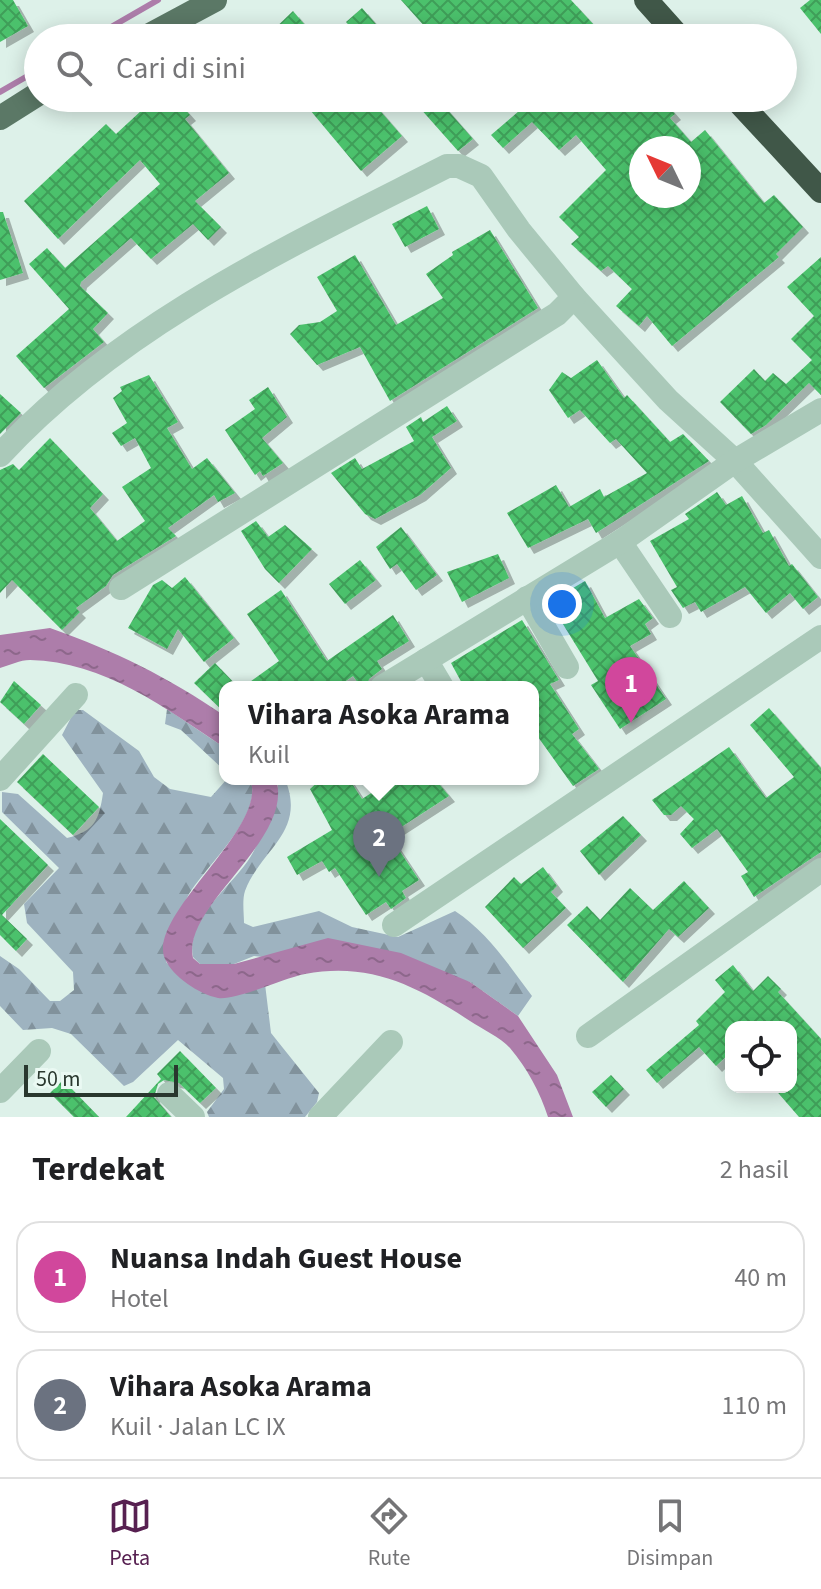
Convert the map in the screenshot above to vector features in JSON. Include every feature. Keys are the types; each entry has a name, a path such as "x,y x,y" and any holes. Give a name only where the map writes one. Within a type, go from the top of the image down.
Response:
{"highway":[{"path":"646,0 667,24"},
{"path":"748,112 821,191"}],"main road":[{"path":"170,24 215,0"},
{"path":"0,118 24,103"}],"street":[{"path":"0,455 25,427 92,372 196,298 447,166 459,166 481,176 519,230 574,297 668,400 735,461 821,557"},
{"path":"121,588 557,314 574,297"},
{"path":"392,681 620,542 735,461 821,410"},
{"path":"620,542 670,616"},
{"path":"527,598 567,667"},
{"path":"394,925 821,637"},
{"path":"426,660 438,681"},
{"path":"0,779 76,695"},
{"path":"588,1036 821,870"},
{"path":"320,1117 391,1042"},
{"path":"0,1091 39,1051"},
{"path":"169,1094 193,1117"}],"green space":[{"path":"167,709 219,744 219,765 181,730 165,724"},
{"path":"75,710 83,710 139,751 154,777 170,789 211,797 222,785 251,785 249,808 241,824 184,903 166,962 190,984 211,994 234,994 265,984 271,1033 319,1093 317,1102 305,1117 209,1117 207,1112 224,1089 223,1078 178,1040 133,1082 124,1086 71,1034 52,1028 23,1030 0,1006 0,956 19,969 50,1001 60,1001 74,990 73,972 27,923 24,904 59,868 2,812 2,792 18,794 67,838 84,832 94,823 103,793 62,735"},
{"path":"287,785 290,813 286,827 245,891 244,923 253,927 319,911 352,927 398,937 455,911 487,939 532,996 518,1016 470,982 254,956 234,964 200,964 193,957 192,943 196,929 212,903 251,856 278,786"}],"water":[{"path":"50,628 140,666 219,712 219,744 157,703 83,669 57,662 30,660 0,668 0,635"},
{"path":"250,785 276,785 277,802 269,825 255,849 204,917 194,938 193,958 200,964 234,964 328,938 401,953 470,982 518,1016 557,1075 573,1117 548,1117 527,1072 501,1040 431,997 392,980 351,971 329,971 305,974 236,996 218,998 195,989 180,978 165,959 164,941 173,919 242,821 251,799"}],"building":[{"path":"0,0 13,0 27,24 0,42"},
{"path":"401,0 571,0 593,24 422,24"},
{"path":"810,0 821,0 821,34 800,8"},
{"path":"362,8 376,24 348,24 346,22"},
{"path":"293,11 304,24 280,24"},
{"path":"140,112 187,112 190,115 185,119 229,173 195,201 221,227 208,240 193,224 151,259 131,238 81,282 80,286 108,313 93,329 104,342 44,388 16,356 69,309 29,264 47,248 65,268 160,184 140,160 58,239 24,201 106,124 116,134"},
{"path":"312,112 381,112 402,136 361,171"},
{"path":"423,112 449,112 473,139 458,151"},
{"path":"518,112 673,112 675,114 670,118 686,136 629,136 629,208 701,208 701,136 698,136 705,130 764,203 774,195 803,227 776,254 779,257 672,346 647,316 639,326 616,306 632,289 608,266 601,271 571,244 579,237 559,217 606,170 576,135 559,150 532,122 503,148 491,135"},
{"path":"427,206 439,229 405,247 392,224"},
{"path":"0,212 3,212 23,273 0,280"},
{"path":"490,230 538,308 390,401 360,347 317,365 290,334 299,325 320,322 337,311 317,277 355,255 396,325 443,298 426,274 453,255 452,252"},
{"path":"821,257 821,395 809,383 766,425 751,434 720,402 754,369 765,381 773,373 786,384 812,360 791,339 814,316 787,287"},
{"path":"597,360 624,398 627,395 670,442 683,434 709,461 596,533 588,519 528,548 507,513 556,485 569,507 600,489 604,497 647,473 616,439 610,443 580,410 568,418 549,390 562,372 571,378"},
{"path":"149,375 178,422 167,428 192,469 207,458 235,493 218,502 214,495 168,528 176,536 113,575 106,586 76,608 80,612 62,630 12,580 0,593 0,470 13,464 19,470 50,438 103,494 90,508 117,541 145,521 122,487 151,468 135,438 121,446 112,433 127,423 113,398 122,391 120,387"},
{"path":"268,387 287,417 262,438 283,463 263,476 260,471 255,475 225,430 255,409 249,400"},
{"path":"0,394 21,413 0,434"},
{"path":"447,406 457,421 432,437 451,468 420,495 375,519 365,514 331,473 355,458 362,469 414,441 406,427 421,417 423,422"},
{"path":"717,492 726,505 742,496 763,533 769,530 789,566 792,564 818,597 803,609 790,593 766,613 745,587 701,612 695,602 683,608 671,590 677,587 650,541 689,519 685,514"},
{"path":"256,521 268,537 285,525 312,549 279,583 265,569 241,531"},
{"path":"401,527 437,575 416,590 397,564 390,569 376,547"},
{"path":"498,554 509,578 462,602 447,572"},
{"path":"360,560 376,580 345,604 329,584"},
{"path":"185,577 234,638 204,662 178,629 167,649 128,628 153,585 162,580 172,588"},
{"path":"585,581 605,618 639,599 653,618 645,624 651,634 630,646 666,699 620,729 591,685 598,681 551,601"},
{"path":"281,590 327,661 393,615 409,641 377,661 382,669 368,681 357,681 353,676 346,681 251,681 279,661 247,614"},
{"path":"522,620 559,680 550,684 579,729 572,734 599,769 573,786 539,738 539,681 461,681 451,663"},
{"path":"215,663 232,681 219,681 219,707 194,683"},
{"path":"14,681 41,705 24,724 0,702"},
{"path":"769,708 821,768 821,852 754,897 741,876 748,872 717,829 692,848 680,834 694,819 681,806 671,815 664,815 652,800 729,747 766,798 794,777 750,725"},
{"path":"43,754 99,807 73,835 17,782"},
{"path":"314,785 353,785 362,799 384,785 440,785 449,796 389,835 419,880 402,891 406,898 391,909 386,902 366,915 335,868 329,872 322,861 297,875 287,857 332,830 310,789"},
{"path":"623,816 641,835 599,875 580,851"},
{"path":"0,819 48,865 2,915 27,939 16,951 0,935"},
{"path":"543,867 557,886 551,892 566,908 523,948 485,907 514,877 521,884"},
{"path":"684,881 709,908 678,937 669,929 623,982 567,925 587,906 600,920 630,888 653,910"},
{"path":"733,965 753,991 768,976 781,989 778,992 821,1039 821,1117 799,1117 778,1093 797,1093 797,1021 725,1021 725,1058 716,1066 699,1047 657,1083 646,1070 699,1025 696,1021 725,992 715,980"},
{"path":"180,1051 216,1088 200,1103 179,1083 164,1080 158,1084 154,1097 171,1117 126,1117 161,1079 157,1074"},
{"path":"611,1075 624,1089 606,1107 592,1092"},
{"path":"63,1080 99,1117 74,1117 50,1093"}],"waterway":[{"path":"116,24 158,0"},
{"path":"0,92 24,78"}],"place":[{"name":"Nuansa Indah Guest House","path":"631,723"},
{"name":"Vihara Asoka Arama","path":"379,877"}]}
